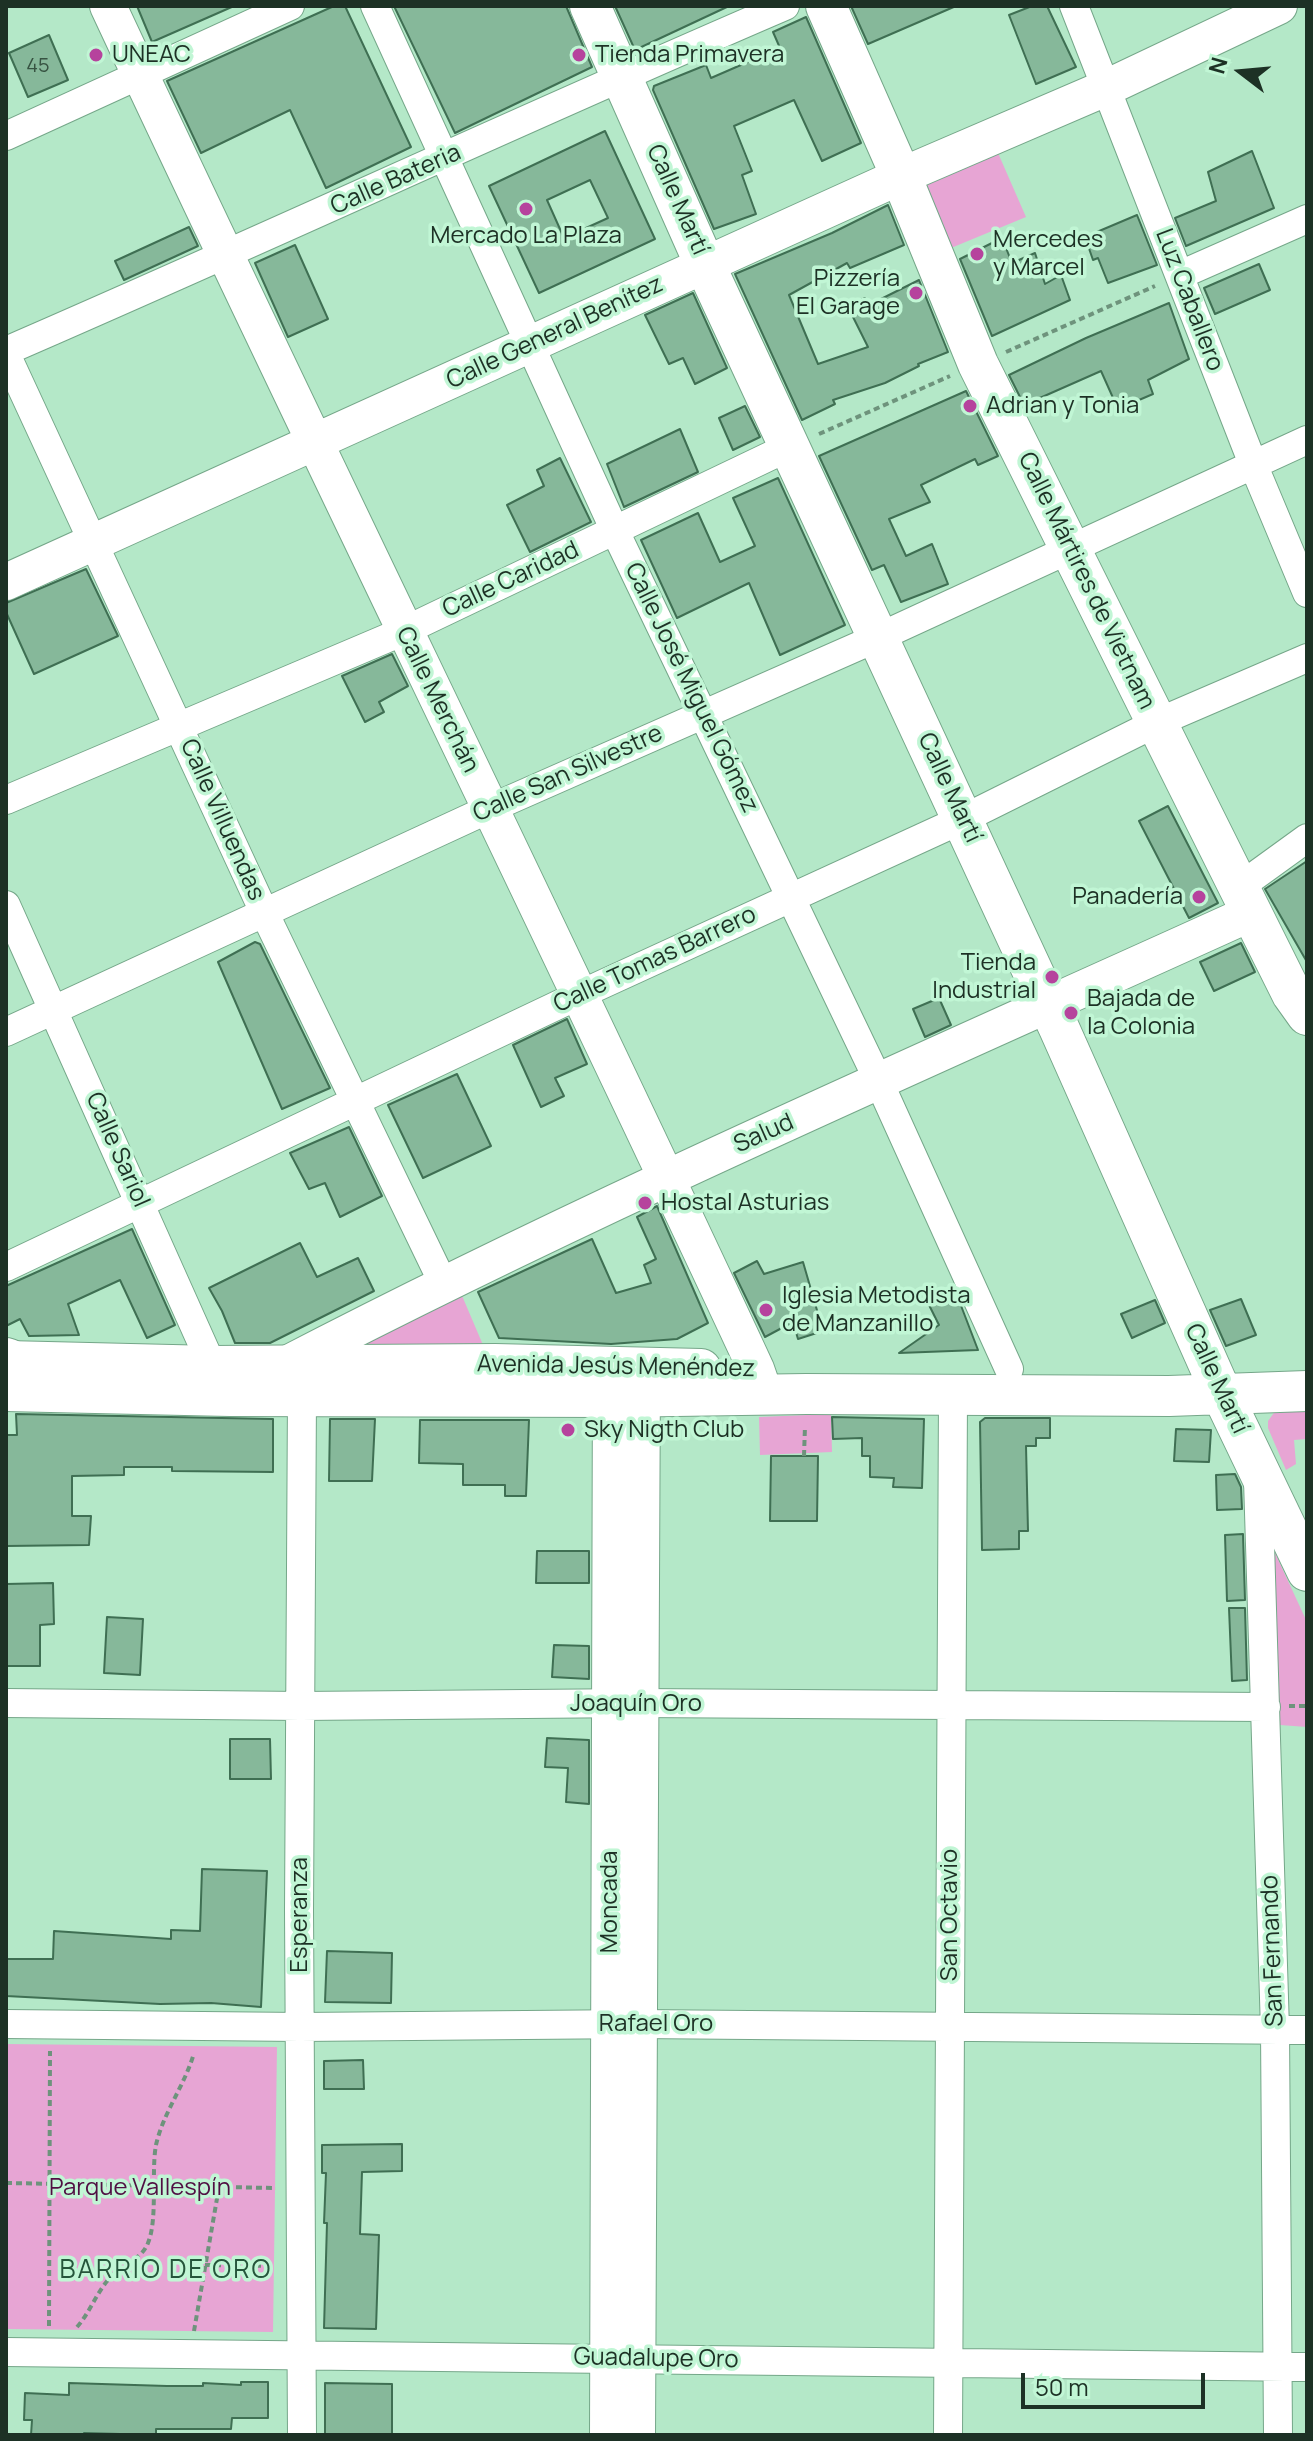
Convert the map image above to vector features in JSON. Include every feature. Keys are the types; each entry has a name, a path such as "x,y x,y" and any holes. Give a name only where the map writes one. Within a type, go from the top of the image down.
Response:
{"main road":[{"name":"Calle Martí","path":"590,6 705,265 1048,1005 1221,1392 1307,1571"},
{"name":"Calle Mártires de Vietnam","path":"826,6 901,176 978,364 1292,994 1307,1015"},
{"name":"Avenida Jesús Menéndez","path":"7,1368 219,1381 627,1382 760,1382 1009,1369 1137,1370 1174,1373 1221,1392"},
{"name":"Avenida Jesús Menéndez","path":"760,1382 953,1395 1169,1396 1307,1391"}],"street":[{"name":"Calle Merchán","path":"108,6 667,1178 760,1382"},
{"path":"6,136 290,6"},
{"name":"Calle José Miguel Gómez","path":"375,6 447,157 615,531 793,897 1009,1369"},
{"name":"Calle Bateria","path":"6,352 785,6"},
{"name":"Luz Caballero","path":"1074,6 1253,464 1307,593"},
{"name":"Calle General Benítez","path":"6,582 901,176 1108,87 1279,6"},
{"path":"1180,275 1307,219"},
{"name":"Calle Villuendas","path":"6,352 264,912 443,1283"},
{"name":"Calle San Silvestre","path":"6,1032 489,809 879,637 1307,440"},
{"name":"Calle Caridad","path":"6,800 404,631 791,446"},
{"name":"Calle Tomas Barrero","path":"6,1267 579,995 963,819 1156,723 1307,658"},
{"name":"Salud","path":"293,1380 443,1283 1048,1005 1245,900 1307,838"},
{"name":"Calle Sariol","path":"6,905 219,1381"},
{"name":"Esperanza","path":"293,1380 301,1706 302,2435"},
{"name":"Moncada","path":"608,2435 622,2358 627,1382"},
{"name":"San Octavio","path":"948,2435 953,1395"},
{"name":"San Fernando","path":"1257,1466 1275,2030 1278,2435"},
{"name":"Joaquín Oro","path":"6,1703 1266,1707"},
{"name":"Rafael Oro","path":"6,2024 300,2027 949,2025 1307,2030"},
{"name":"Guadalupe Oro","path":"6,2352 1307,2367"},
{"name":"Moncada","path":"622,2358 637,2435"}],"path":[{"path":"48,2352 51,2024"},
{"path":"48,2352 81,2324 105,2284 143,2254 150,2240 156,2147 162,2126 184,2085 194,2055 198,2026"},
{"path":"6,2183 301,2189"},
{"path":"189,2355 219,2187"},
{"path":"205,2265 301,2266"}],"green space":[{"path":"998,153 1026,217 951,248 926,185"},
{"path":"460,1291 483,1345 366,1348 363,1336"},
{"path":"1276,1410 1307,1410 1307,1439 1294,1440 1296,1464 1286,1470 1268,1428 1268,1421"},
{"path":"831,1414 832,1452 760,1455 759,1417"},
{"path":"1270,1542 1307,1622 1307,1727 1280,1725"},
{"name":"Parque Vallespín","path":"6,2044 277,2047 273,2332 6,2329"}],"building":[{"path":"137,6 234,6 152,42"},
{"path":"334,6 345,6 411,147 326,188 290,110 201,153 167,81"},
{"path":"394,6 566,6 592,67 455,133"},
{"path":"615,6 729,6 635,50"},
{"path":"851,6 956,6 868,44"},
{"path":"1032,6 1047,6 1076,67 1036,84 1009,15"},
{"path":"806,17 861,143 822,161 794,100 734,126 752,171 742,175 756,214 714,229 653,90 654,86 706,65 711,78 780,48 773,32"},
{"path":"49,35 68,80 28,97 9,53"},
{"name":"Mercado La Plaza","path":"605,131 655,239 539,293 489,186","holes":["590,180 608,218 564,238 547,200"]},
{"path":"1252,151 1274,208 1186,246 1175,218 1216,201 1208,172"},
{"path":"888,205 904,245 850,268 847,263 789,295 818,364 868,347 848,307 865,298 869,305 919,280 948,352 918,364 885,383 833,400 835,404 802,420 735,274 832,233"},
{"path":"1137,215 1157,265 1108,283 1098,258 1093,260 1085,237"},
{"path":"189,227 198,246 124,280 115,261"},
{"path":"1002,238 1012,263 1035,253 1045,284 1061,275 1070,300 992,336 960,259"},
{"path":"295,245 328,319 288,337 255,263"},
{"path":"1259,264 1270,290 1215,314 1204,288"},
{"path":"693,293 727,368 695,384 683,358 669,364 645,315"},
{"path":"1169,303 1189,359 1148,380 1153,394 1118,409 1101,371 1024,405 1009,375"},
{"path":"966,391 998,456 978,465 975,459 921,485 930,502 889,519 906,556 932,544 948,584 901,602 884,565 872,570 819,456"},
{"path":"745,406 760,437 733,450 719,418"},
{"path":"680,429 698,472 624,507 607,464"},
{"path":"560,458 591,522 530,552 507,505 544,486 537,470"},
{"path":"778,478 845,625 780,655 749,583 677,618 641,540 698,513 720,562 755,546 733,498"},
{"path":"86,569 118,636 34,674 6,612 6,603"},
{"path":"392,654 408,686 379,702 384,712 365,722 342,676"},
{"path":"1168,806 1218,903 1189,918 1139,821"},
{"path":"1307,861 1307,962 1265,889"},
{"path":"255,942 260,944 330,1088 282,1109 218,962"},
{"path":"1241,943 1255,972 1214,991 1200,962"},
{"path":"939,998 951,1025 925,1037 913,1009"},
{"path":"567,1019 587,1064 555,1078 564,1096 541,1107 513,1045"},
{"path":"457,1074 491,1146 423,1178 388,1105"},
{"path":"349,1127 382,1196 340,1217 325,1183 309,1189 290,1153"},
{"path":"657,1206 708,1323 677,1339 611,1344 499,1338 478,1292 592,1239 616,1293 651,1283 644,1265 656,1259 637,1217"},
{"path":"132,1229 175,1325 147,1338 120,1280 68,1304 79,1335 29,1336 20,1319 6,1326 6,1286"},
{"path":"300,1243 317,1277 358,1258 374,1291 270,1343 235,1343 209,1288"},
{"path":"757,1261 764,1274 803,1262 823,1331 798,1339 793,1322 765,1337 734,1273"},
{"path":"955,1290 978,1350 899,1353 939,1325 928,1303"},
{"path":"1241,1299 1256,1335 1226,1346 1210,1310"},
{"path":"1155,1300 1165,1323 1132,1338 1121,1314"},
{"path":"16,1414 273,1419 273,1472 124,1467 124,1475 72,1476 72,1516 91,1516 89,1545 6,1546 6,1435 17,1435"},
{"path":"832,1417 924,1419 922,1488 893,1487 894,1478 870,1477 870,1456 862,1456 862,1438 833,1439"},
{"path":"985,1418 1050,1418 1050,1438 1036,1438 1036,1446 1026,1446 1028,1531 1019,1531 1019,1549 982,1550 980,1422"},
{"path":"330,1419 375,1419 372,1481 329,1481"},
{"path":"420,1420 529,1420 526,1496 505,1496 505,1485 463,1485 463,1464 419,1463"},
{"path":"1176,1429 1211,1430 1209,1462 1174,1461"},
{"path":"771,1456 818,1456 817,1521 770,1521"},
{"path":"1235,1474 1241,1487 1242,1509 1217,1510 1216,1475"},
{"path":"1243,1534 1245,1600 1227,1601 1225,1535"},
{"path":"537,1551 589,1551 589,1583 536,1583"},
{"path":"53,1583 54,1624 40,1625 40,1666 6,1666 6,1584"},
{"path":"1229,1608 1245,1608 1247,1680 1232,1681"},
{"path":"107,1617 143,1619 140,1675 104,1673"},
{"path":"554,1645 589,1646 589,1679 552,1677"},
{"path":"547,1738 589,1740 589,1804 566,1802 568,1768 545,1767"},
{"path":"230,1739 270,1739 271,1779 230,1779"},
{"path":"202,1869 267,1871 261,2007 6,1996 6,1959 53,1959 54,1931 171,1939 171,1930 200,1931"},
{"path":"327,1951 392,1953 391,2003 325,2002"},
{"path":"363,2060 364,2089 324,2089 324,2061"},
{"path":"402,2144 402,2171 362,2172 360,2234 379,2235 376,2329 324,2328 327,2223 324,2223 326,2173 322,2173 322,2145"},
{"path":"241,2382 268,2382 268,2418 232,2418 231,2429 156,2429 156,2435 31,2435 32,2420 24,2420 25,2393 69,2395 69,2383 203,2386 203,2383 241,2385"},
{"path":"325,2383 392,2384 392,2435 325,2435"}],"place":[{"name":"UNEAC","path":"96,55"},
{"name":"Tienda Primavera","path":"579,55"},
{"name":"Mercado La Plaza","path":"526,209"},
{"name":"Mercedes y Marcel","path":"977,254"},
{"name":"Pizzería El Garage","path":"916,293"},
{"name":"Adrian y Tonia","path":"970,406"},
{"name":"Panadería","path":"1199,897"},
{"name":"Tienda Industrial","path":"1052,977"},
{"name":"Bajada de la Colonia","path":"1071,1013"},
{"name":"Hostal Asturias","path":"645,1203"},
{"name":"Iglesia Metodista de Manzanillo","path":"766,1310"},
{"name":"Sky Nigth Club","path":"568,1430"}],"district":[{"name":"BARRIO DE ORO","path":"166,2271"}]}
